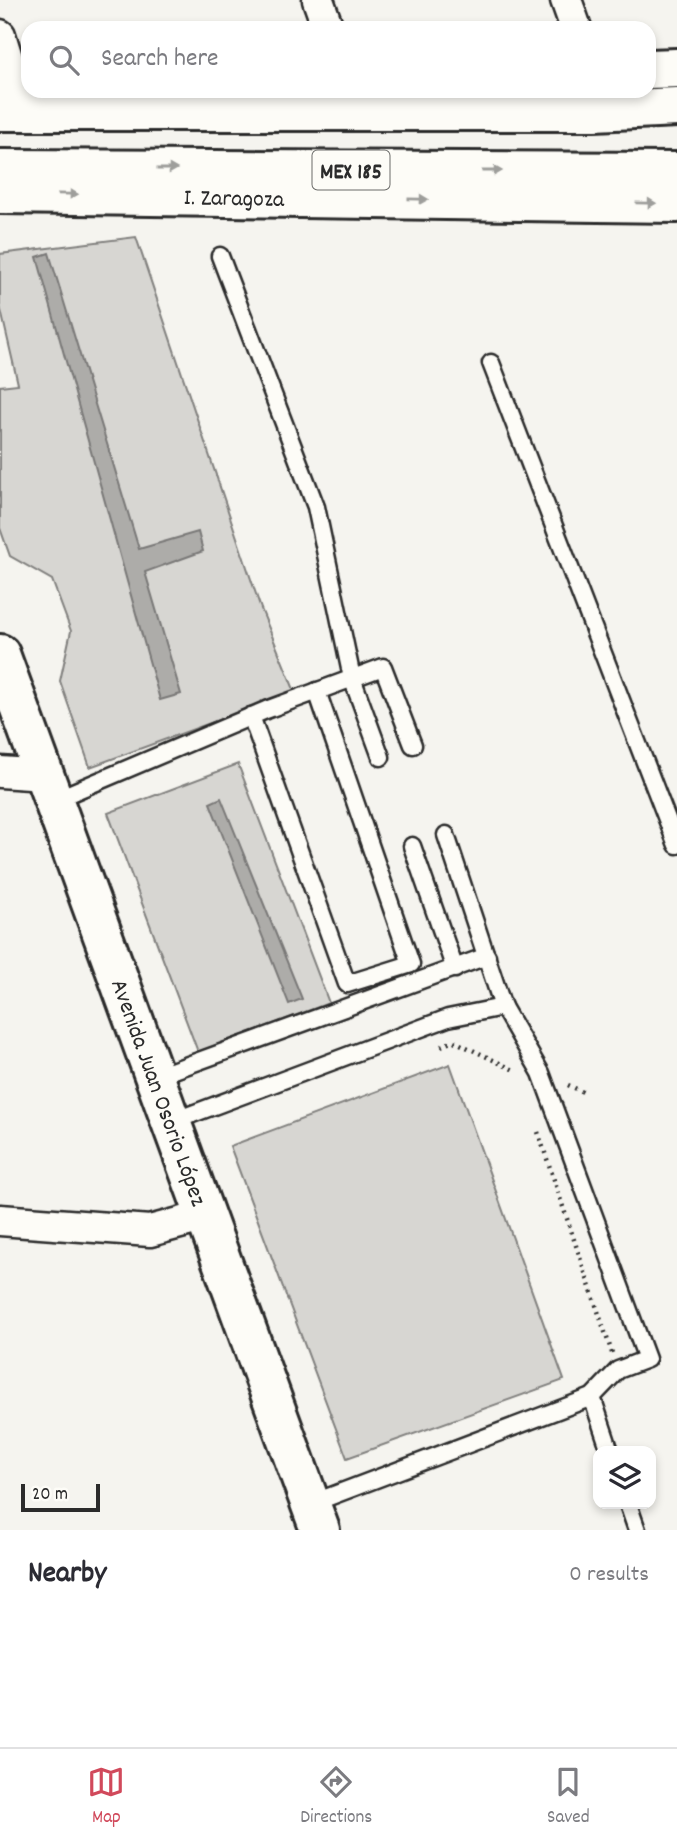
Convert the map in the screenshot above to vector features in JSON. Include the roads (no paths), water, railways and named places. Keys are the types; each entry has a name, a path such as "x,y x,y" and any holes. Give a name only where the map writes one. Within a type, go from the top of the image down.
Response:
{"main road":[{"path":"656,69 677,68"},
{"path":"222,98 593,101 677,107"},
{"name":"MEX 185","path":"8,177 677,172"},
{"name":"I. Zaragoza","path":"8,177 677,203"},
{"name":"Avenida Juan Osorio López","path":"0,654 8,698 49,788 315,1517"}],"street":[{"path":"318,0 326,21"},
{"path":"566,0 574,21"},
{"path":"0,35 13,93"},
{"path":"0,772 49,788"},
{"path":"0,1220 150,1231 206,1216"}],"lane":[{"path":"220,256 316,507 352,678 381,757"},
{"path":"491,363 677,845"},
{"path":"49,788 383,667 413,745"},
{"path":"317,691 418,982"},
{"path":"251,716 347,984 411,964"},
{"path":"315,1517 592,1397 618,1370 647,1359 541,1073 503,1007 446,835"},
{"path":"412,846 455,969"},
{"path":"155,1077 487,956"},
{"path":"171,1122 449,1018 503,1007"},
{"path":"592,1397 608,1446"},
{"path":"630,1509 636,1530"}]}
